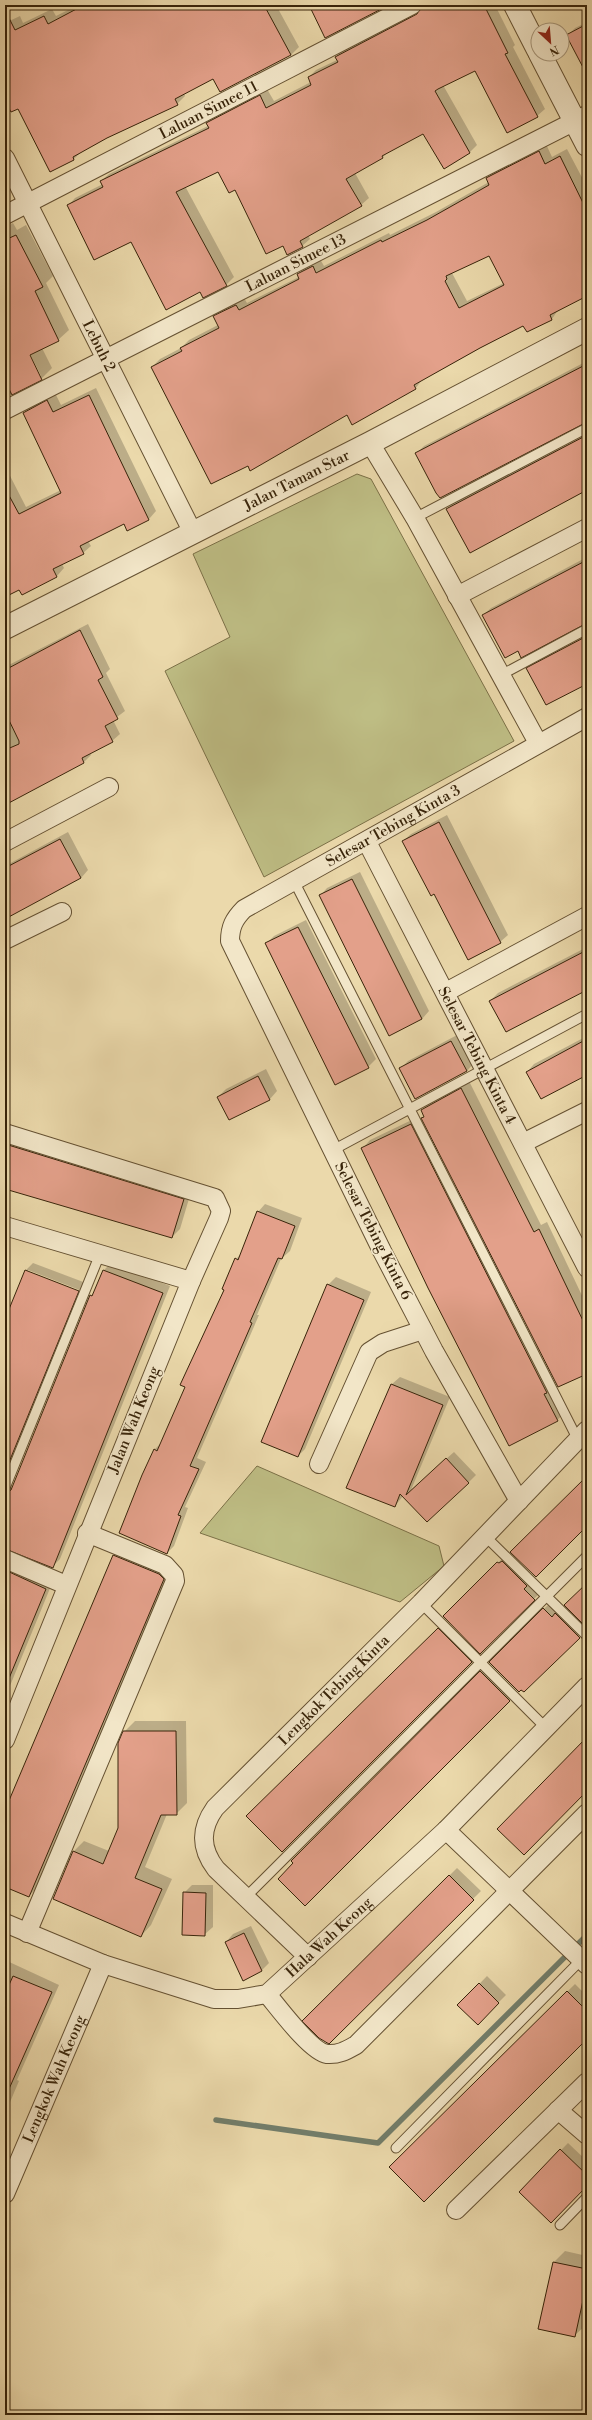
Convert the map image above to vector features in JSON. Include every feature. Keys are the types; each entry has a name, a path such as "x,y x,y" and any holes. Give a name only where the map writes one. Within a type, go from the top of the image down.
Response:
{"street":[{"name":"Laluan Simee 11","path":"5,215 412,5"},
{"path":"515,5 530,34"},
{"path":"545,62 581,118 587,145"},
{"name":"Laluan Simee 13","path":"5,410 106,357 581,118"},
{"name":"Lebuh 2","path":"5,158 27,204 106,357 193,534"},
{"name":"Jalan Taman Star","path":"5,628 193,534 587,329"},
{"path":"370,443 415,518 538,743"},
{"path":"457,596 587,528"},
{"name":"Selesar Tebing Kinta 3","path":"237,955 230,942 230,930 234,919 244,909 367,842 538,743 587,718"},
{"path":"5,842 109,787"},
{"name":"Selesar Tebing Kinta 4","path":"367,842 446,992 587,1268"},
{"path":"5,940 62,912"},
{"path":"446,992 587,916"},
{"name":"Selesar Tebing Kinta 6","path":"237,955 423,1330 519,1501"},
{"path":"523,1143 587,1112"},
{"name":"Jalan Wah Keong","path":"5,1133 215,1198 221,1211 87,1533 5,1740"},
{"path":"5,1226 191,1281"},
{"path":"320,1464 369,1352 383,1343 423,1330"},
{"name":"Lengkok Tebing Kinta","path":"308,1957 208,1858 203,1838 207,1819 215,1808 421,1603 582,1435"},
{"path":"27,1933 175,1581 174,1574 165,1565 87,1533"},
{"path":"5,1559 66,1585"},
{"name":"Hala Wah Keong","path":"267,1994 446,1830 587,1686"},
{"path":"5,1923 104,1964 214,2000 238,1999 267,1994 306,2040 326,2054 340,2053 356,2045 587,1813"},
{"path":"446,1830 559,1940 584,1959"},
{"name":"Lengkok Wah Keong","path":"5,2194 104,1964"},
{"path":"456,2210 587,2082"},
{"path":"558,2110 587,2135"}],"lane":[{"path":"415,518 587,428"},
{"path":"501,675 587,629"},
{"path":"294,881 410,1109 582,1435"},
{"path":"333,1150 587,1014"},
{"path":"5,1488 100,1254"},
{"path":"486,1536 587,1636"},
{"path":"246,1897 587,1556"},
{"path":"421,1603 546,1728"},
{"path":"396,2148 584,1959"},
{"path":"560,2225 587,2197"}],"shaded area":[{"path":"357,474 371,479 514,741 264,877 165,671 230,637 193,554"},
{"path":"257,1466 439,1546 444,1566 400,1602 200,1533"}],"building":[{"path":"84,5 264,5 291,55 220,92 213,79 175,99 178,105 107,138 73,157 74,160 50,172 18,109 11,112 5,101 5,10 15,30 44,16 48,24"},
{"path":"309,5 389,5 325,38"},
{"path":"422,5 484,5 508,53 505,54 538,117 507,133 475,71 438,89 435,91 470,153 444,169 423,134 382,156 383,158 346,179 362,206 300,241 303,247 287,255 283,246 266,254 235,190 229,193 218,172 176,192 227,286 203,298 200,292 166,310 131,242 94,260 67,205 103,187 100,181 209,128 206,123 260,95 266,108 311,85 308,77 338,62 335,57 417,14"},
{"path":"587,24 587,75 570,43 570,33"},
{"path":"539,151 545,164 560,156 587,211 587,296 550,315 552,320 527,332 523,326 480,348 414,385 416,389 352,425 347,415 250,471 248,466 211,484 151,367 182,351 180,348 219,328 213,316 236,305 239,310 299,279 297,274 313,266 316,273 381,240 382,242 427,220 489,185 486,178","holes":["489,256 504,285 459,308 445,281 447,279 446,276"]},
{"path":"16,235 43,287 35,291 59,341 30,355 42,380 12,395 5,381 5,240"},
{"path":"587,364 587,422 440,498 415,453"},
{"path":"89,395 149,520 127,531 124,524 80,546 84,554 53,569 57,577 22,595 19,590 5,597 5,488 19,514 61,493 23,413 47,400 53,412"},
{"path":"587,435 587,490 470,553 446,509"},
{"path":"587,560 587,623 521,658 518,651 505,658 482,615"},
{"path":"80,630 103,677 98,680 118,719 105,726 113,742 82,758 84,763 5,805 5,750 19,744 19,741 5,712 5,670"},
{"path":"587,636 587,684 546,705 526,668"},
{"path":"439,822 501,943 468,960 434,894 431,896 402,841"},
{"path":"60,839 81,878 5,919 5,868"},
{"path":"352,879 422,1019 389,1036 319,895"},
{"path":"298,927 369,1068 335,1085 265,943"},
{"path":"587,950 587,990 506,1032 489,1001"},
{"path":"587,1039 587,1075 541,1099 526,1072"},
{"path":"451,1041 467,1071 415,1099 399,1068"},
{"path":"258,1076 270,1100 229,1120 217,1097"},
{"path":"461,1088 534,1232 539,1229 587,1329 587,1374 558,1387 421,1118 424,1117 421,1110"},
{"path":"411,1124 547,1393 544,1394 558,1421 509,1446 428,1288 361,1148"},
{"path":"5,1144 184,1199 172,1238 5,1189"},
{"path":"257,1211 295,1226 282,1259 278,1258 250,1322 252,1323 190,1466 199,1469 178,1515 181,1516 167,1554 119,1533 142,1475 154,1449 157,1451 185,1387 180,1385 224,1290 222,1289 235,1258 238,1260"},
{"path":"25,1270 79,1291 5,1472 5,1319"},
{"path":"103,1270 163,1293 53,1568 5,1549 5,1494 11,1490 90,1295 92,1296"},
{"path":"327,1284 364,1300 298,1457 261,1442"},
{"path":"391,1384 443,1405 406,1495 446,1458 469,1483 427,1522 400,1494 395,1507 346,1488"},
{"path":"587,1476 587,1526 536,1577 510,1552"},
{"path":"113,1555 159,1574 164,1579 29,1897 5,1887 5,1810"},
{"path":"502,1561 527,1586 524,1589 535,1600 480,1654 443,1616 497,1562 499,1563"},
{"path":"5,1570 46,1589 5,1688"},
{"path":"587,1583 587,1628 564,1605"},
{"path":"543,1608 552,1617 555,1613 580,1638 524,1692 521,1690 519,1692 489,1662"},
{"path":"438,1628 472,1662 282,1852 246,1816"},
{"path":"480,1671 510,1701 305,1906 278,1879 293,1863 291,1861"},
{"path":"123,1731 176,1731 177,1815 161,1815 135,1878 162,1889 141,1937 53,1899 73,1851 103,1864 118,1828 118,1743"},
{"path":"587,1737 587,1791 524,1855 497,1829"},
{"path":"449,1875 474,1900 329,2044 319,2038 302,2021"},
{"path":"183,1892 206,1893 205,1936 182,1935"},
{"path":"244,1933 262,1971 243,1981 225,1942"},
{"path":"13,1976 52,1992 5,2098 5,1994"},
{"path":"479,1983 499,2003 478,2025 457,2005"},
{"path":"567,1991 587,2011 587,2039 424,2202 389,2167"},
{"path":"560,2149 587,2175 587,2186 551,2223 519,2192"},
{"path":"553,2262 587,2269 587,2282 575,2337 538,2329"}],"waterway":[{"path":"216,2120 378,2143 587,1935"}]}
